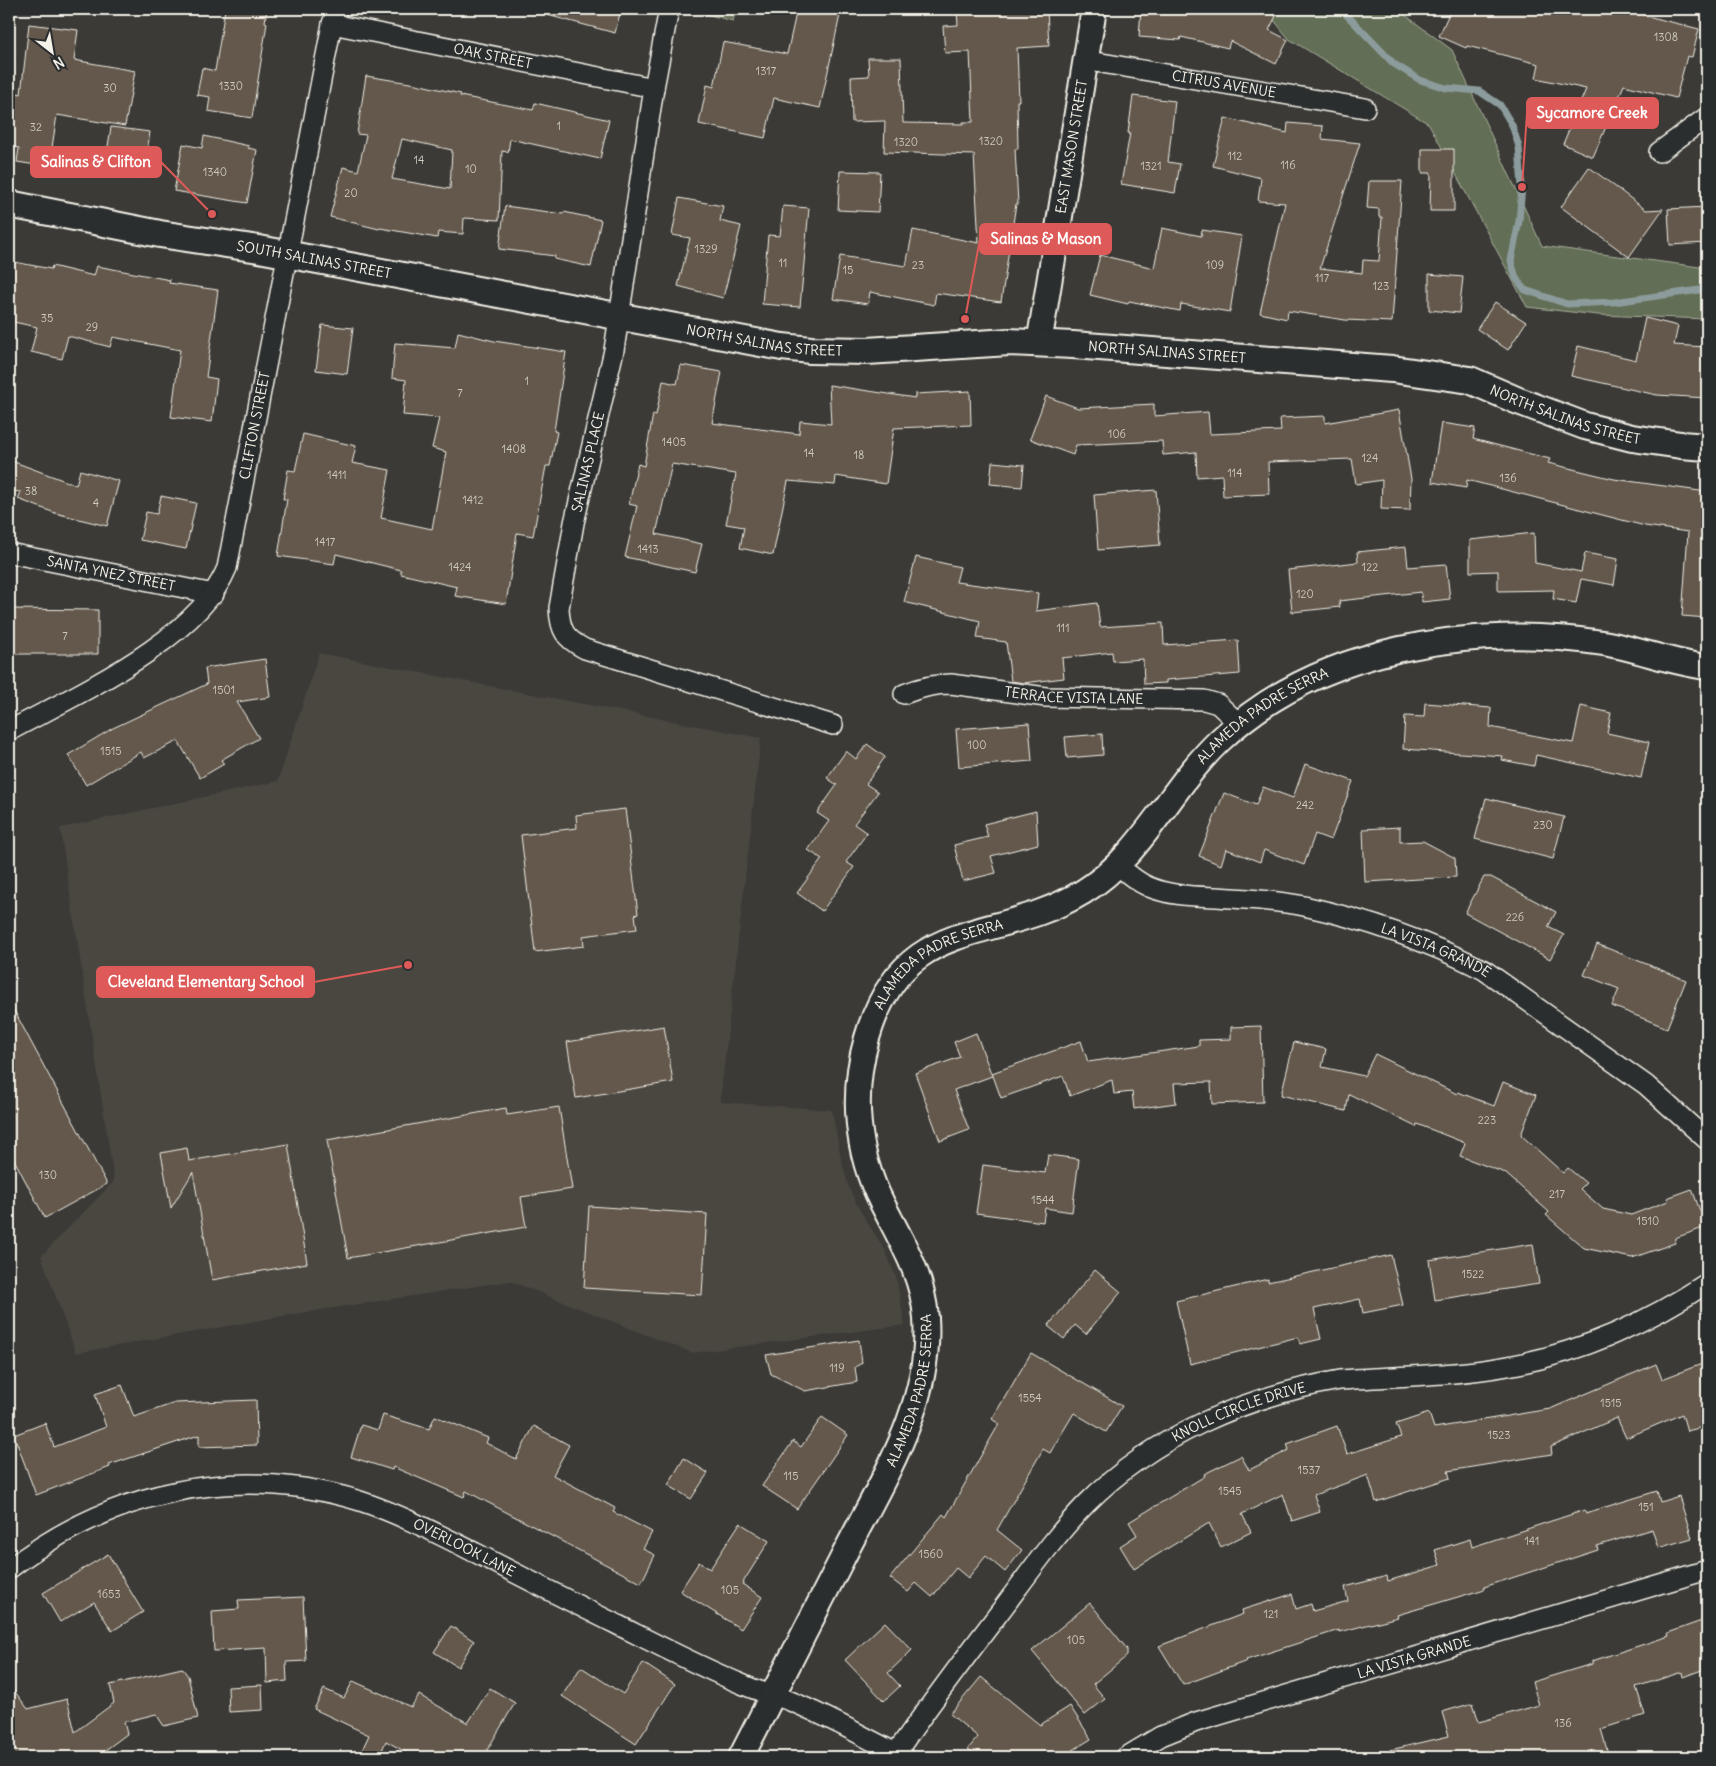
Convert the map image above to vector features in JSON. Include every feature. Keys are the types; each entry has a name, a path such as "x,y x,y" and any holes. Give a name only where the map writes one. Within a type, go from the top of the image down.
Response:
{"main road":[{"name":"SOUTH SALINAS STREET","path":"9,204 160,234 287,255 619,316"},
{"name":"NORTH SALINAS STREET","path":"619,316 782,347 811,350 867,351 1009,342 1073,344 1392,369 1470,380 1584,426 1632,438 1681,445 1707,446"}],"street":[{"name":"SALINAS PLACE","path":"669,9 654,88 614,350 574,523 559,608 560,622 565,634 574,644 585,649 833,725"},
{"name":"EAST MASON STREET","path":"1039,344 1084,60 1094,9"},
{"name":"OAK STREET","path":"335,16 654,88"},
{"name":"CLIFTON STREET","path":"9,731 102,681 172,635 196,614 214,594 222,581 227,568 335,16"},
{"name":"CITRUS AVENUE","path":"1084,60 1365,108"},
{"path":"1659,152 1707,117"},
{"name":"SANTA YNEZ STREET","path":"9,553 214,594"},
{"name":"ALAMEDA PADRE SERRA","path":"741,1757 903,1439 923,1374 927,1343 922,1292 912,1259 873,1183 859,1132 858,1098 866,1043 878,1010 898,975 918,956 930,948 1057,906 1096,884 1134,848 1191,770 1238,723 1262,705 1285,692 1341,666 1385,652 1455,640 1508,637 1588,641 1638,651 1682,664 1707,667"},
{"name":"TERRACE VISTA LANE","path":"904,694 914,690 951,684 1046,697 1204,700 1218,704 1238,723"},
{"name":"LA VISTA GRANDE","path":"1118,865 1132,878 1148,887 1164,892 1192,896 1270,900 1303,906 1400,933 1456,956 1484,970 1646,1085 1707,1140"},
{"name":"KNOLL CIRCLE DRIVE","path":"900,1755 922,1716 1052,1542 1087,1503 1124,1471 1187,1430 1208,1419 1258,1399 1317,1384 1340,1380 1483,1370 1561,1353 1642,1321 1679,1302 1707,1283"},
{"name":"OVERLOOK LANE","path":"9,1569 47,1542 92,1517 132,1502 173,1491 227,1485 268,1485 322,1492 362,1502 421,1525 614,1623 745,1686 790,1701 900,1755"},
{"name":"LA VISTA GRANDE","path":"1126,1757 1161,1736 1203,1720 1707,1570"}],"shaded area":[{"path":"319,653 761,738 720,1102 832,1110 849,1188 862,1214 885,1250 896,1276 905,1325 692,1353 510,1281 295,1314 76,1353 41,1256 114,1181 60,828 278,781"}],"green space":[{"path":"686,9 736,9 733,21"},
{"path":"1265,9 1397,9 1452,50 1542,246 1707,268 1707,319 1598,315 1527,307 1429,124 1289,39"}],"building":[{"path":"225,9 267,9 265,22 267,23 252,118 208,111 210,97 197,95 202,68 215,71"},
{"path":"548,9 621,9 615,33 547,15"},
{"path":"797,9 809,9 840,15 820,108 774,98 765,138 699,124 707,85 714,87 723,42 787,54"},
{"path":"1001,9 1001,11 1047,9 1049,46 1017,48 1019,101 1017,101 1018,149 1015,149 1018,204 1016,204 1001,302 936,293 934,305 870,292 868,304 833,299 840,256 906,266 913,230 979,243 974,155 884,152 885,121 852,122 851,77 869,76 868,58 901,58 903,123 963,124 963,122 973,122 970,52 945,53 943,26 958,25 957,11"},
{"path":"1141,9 1262,9 1276,16 1269,30 1288,40 1276,64 1230,41 1228,48 1181,37 1180,40 1139,37"},
{"path":"1451,9 1619,9 1699,29 1692,57 1687,56 1676,98 1624,85 1593,157 1563,144 1586,89 1536,78 1539,64 1467,46 1466,48 1439,36"},
{"path":"29,24 78,30 74,60 135,71 125,126 57,115 49,167 17,162 19,148 9,146 9,119 13,92 21,94"},
{"path":"366,76 416,84 461,94 460,96 533,110 535,103 609,120 600,159 510,139 508,152 502,151 499,220 464,218 463,234 438,232 437,238 379,229 330,217 343,167 358,171 366,135 357,134","holes":["402,139 452,150 450,189 392,179"]},
{"path":"1133,96 1175,101 1168,162 1180,164 1175,193 1121,184 1130,133 1128,133"},
{"path":"1225,118 1287,133 1288,123 1323,126 1322,139 1360,143 1320,268 1362,273 1363,260 1379,261 1382,217 1379,217 1379,209 1367,208 1369,181 1402,181 1392,322 1345,320 1288,311 1287,319 1260,313 1285,203 1258,201 1261,178 1213,166"},
{"path":"111,127 150,132 143,178 104,172"},
{"path":"204,136 249,146 248,148 257,150 247,203 174,191 183,144 202,148"},
{"path":"1422,149 1454,149 1454,211 1430,211 1431,173 1422,173"},
{"path":"1589,167 1646,210 1663,209 1629,257 1561,207"},
{"path":"840,171 880,172 878,212 838,210"},
{"path":"679,198 723,206 720,221 741,226 723,298 678,286 690,238 672,235"},
{"path":"505,206 563,214 564,212 601,220 591,267 554,259 555,256 499,249"},
{"path":"783,206 809,208 800,307 762,304 768,235 780,236"},
{"path":"1707,207 1707,243 1670,245 1668,209"},
{"path":"1162,228 1201,236 1202,230 1242,236 1230,312 1181,304 1180,311 1129,301 1128,304 1090,295 1100,255 1154,268"},
{"path":"9,261 51,269 52,266 94,276 97,266 170,280 169,283 218,290 206,377 217,379 212,422 171,417 180,350 113,337 110,347 68,336 62,359 31,352 37,327 9,321"},
{"path":"1429,274 1463,277 1459,313 1429,310"},
{"path":"1495,302 1526,322 1508,350 1477,329"},
{"path":"1645,318 1678,326 1674,345 1705,347 1704,357 1707,357 1707,398 1657,395 1571,376 1578,346 1636,360"},
{"path":"322,325 353,328 347,374 316,370"},
{"path":"458,332 494,341 566,352 554,431 557,432 550,466 546,466 533,536 517,533 506,604 455,596 457,587 401,574 401,570 336,554 334,564 278,556 287,499 283,499 288,470 295,471 303,434 356,446 352,463 390,470 381,518 432,529 446,452 432,448 439,418 403,415 406,380 392,378 395,343 455,348"},
{"path":"681,365 722,372 712,423 799,434 800,421 831,424 829,385 915,398 915,394 970,391 971,425 894,428 886,484 836,476 835,485 788,481 773,555 740,548 744,527 726,524 736,474 672,464 656,534 702,544 695,572 625,557 637,506 629,504 638,464 644,466 653,414 656,415 663,381 677,384"},
{"path":"1046,396 1078,408 1154,404 1154,416 1208,412 1210,434 1281,431 1280,418 1325,416 1325,423 1399,410 1411,479 1410,510 1381,509 1382,480 1356,484 1352,459 1268,462 1269,494 1223,496 1222,475 1197,477 1196,452 1163,455 1162,441 1076,445 1073,455 1030,439"},
{"path":"1441,423 1475,428 1473,439 1550,459 1548,463 1614,479 1707,492 1707,618 1682,616 1688,532 1645,526 1467,480 1466,488 1432,482"},
{"path":"9,460 76,485 80,470 119,481 107,526 55,513 18,499 21,492 9,491"},
{"path":"992,462 1024,465 1022,487 990,484"},
{"path":"1156,490 1160,545 1098,550 1094,495"},
{"path":"161,496 196,503 186,549 140,540 146,512 157,514"},
{"path":"1534,533 1535,563 1581,572 1585,553 1618,559 1614,585 1581,579 1576,603 1553,599 1554,590 1498,591 1498,571 1470,572 1470,540"},
{"path":"1406,547 1408,567 1446,564 1450,599 1422,602 1421,592 1339,601 1340,607 1292,612 1288,570 1358,562 1357,552"},
{"path":"916,557 960,567 956,582 1038,593 1036,611 1097,603 1100,627 1163,623 1164,645 1238,640 1240,674 1166,680 1166,683 1144,684 1143,659 1113,661 1112,652 1062,658 1064,678 1024,683 1011,681 1006,642 977,638 980,621 904,602"},
{"path":"9,609 98,610 98,654 9,654"},
{"path":"265,659 270,697 237,702 259,738 221,760 224,764 200,778 178,741 144,758 141,752 86,785 68,755 113,728 207,684 205,668"},
{"path":"1425,703 1491,708 1490,727 1573,743 1581,706 1611,713 1607,733 1649,742 1641,778 1536,755 1534,766 1502,760 1503,756 1403,749 1405,716 1424,717"},
{"path":"1029,723 1032,761 959,767 956,729"},
{"path":"1102,734 1103,755 1067,758 1065,737"},
{"path":"867,744 885,757 866,784 878,792 854,824 867,833 846,862 854,867 822,911 797,893 822,859 808,850 829,821 817,813 837,785 827,778 846,751 856,759"},
{"path":"1305,764 1353,781 1331,840 1315,834 1304,865 1264,850 1260,862 1226,849 1221,865 1199,856 1224,793 1256,805 1263,787 1293,798"},
{"path":"1486,798 1564,817 1553,859 1475,839"},
{"path":"625,809 638,914 635,915 637,929 583,936 584,946 535,952 521,835 577,828 576,815"},
{"path":"1036,811 1038,844 991,856 996,873 963,881 954,845 988,837 984,824"},
{"path":"1400,827 1400,842 1423,841 1455,858 1456,877 1365,882 1363,829"},
{"path":"1484,877 1491,877 1556,912 1548,927 1564,935 1550,959 1465,913"},
{"path":"1597,944 1686,980 1667,1028 1612,1006 1619,989 1584,975"},
{"path":"9,1001 107,1184 45,1218 9,1150"},
{"path":"664,1026 673,1082 576,1098 567,1042"},
{"path":"1261,1026 1263,1102 1212,1104 1211,1082 1174,1083 1176,1103 1134,1109 1132,1092 1114,1094 1112,1080 1070,1096 1063,1076 1001,1098 992,1073 1081,1041 1088,1062 1199,1046 1199,1040 1231,1039 1231,1027"},
{"path":"976,1033 992,1076 954,1090 969,1130 940,1141 915,1073 960,1057 954,1042"},
{"path":"1294,1042 1326,1049 1322,1067 1364,1076 1375,1054 1457,1094 1458,1092 1494,1106 1503,1082 1536,1095 1521,1135 1563,1173 1568,1168 1586,1183 1580,1189 1603,1209 1631,1215 1668,1201 1667,1198 1692,1189 1706,1227 1675,1238 1675,1243 1632,1258 1584,1248 1546,1215 1549,1212 1505,1173 1460,1156 1465,1143 1417,1124 1416,1127 1349,1094 1346,1111 1281,1095"},
{"path":"559,1107 572,1189 521,1197 526,1227 348,1258 327,1140 506,1108 507,1115"},
{"path":"288,1144 307,1263 212,1280 193,1172 171,1208 161,1153 187,1148 189,1161"},
{"path":"1048,1155 1079,1159 1072,1212 1045,1208 1043,1222 976,1213 983,1165 1045,1173"},
{"path":"589,1206 707,1214 702,1295 584,1288"},
{"path":"1533,1244 1539,1284 1435,1300 1429,1260"},
{"path":"1391,1255 1403,1305 1363,1313 1360,1299 1314,1309 1321,1339 1300,1344 1298,1337 1190,1364 1176,1301 1268,1279 1268,1282"},
{"path":"1095,1270 1121,1292 1086,1334 1075,1325 1064,1339 1048,1326"},
{"path":"859,1340 862,1363 855,1367 857,1382 805,1391 771,1374 766,1355"},
{"path":"1031,1353 1122,1406 1106,1432 1074,1413 1050,1453 1043,1449 997,1530 1022,1550 1005,1572 986,1556 968,1578 956,1568 932,1597 916,1583 908,1592 890,1578 943,1514 946,1517 999,1424 992,1419"},
{"path":"1707,1362 1707,1426 1687,1431 1682,1414 1626,1438 1617,1418 1551,1447 1552,1454 1448,1471 1450,1478 1376,1502 1368,1475 1314,1495 1320,1512 1292,1521 1283,1494 1242,1514 1251,1532 1221,1547 1209,1523 1134,1569 1120,1546 1137,1535 1129,1522 1205,1476 1204,1474 1241,1456 1249,1470 1289,1450 1287,1444 1337,1426 1347,1454 1401,1437 1396,1424 1429,1413 1434,1428 1550,1409 1656,1364 1662,1379"},
{"path":"122,1385 134,1417 175,1403 256,1400 257,1445 199,1447 199,1435 109,1465 110,1467 36,1495 14,1435 45,1423 54,1447 106,1427 95,1394"},
{"path":"383,1415 429,1429 435,1416 488,1438 486,1443 516,1459 534,1426 569,1445 553,1475 615,1508 613,1512 652,1532 643,1549 655,1555 641,1583 466,1491 464,1497 393,1467 392,1470 351,1457 361,1425 378,1430"},
{"path":"822,1417 848,1435 797,1509 762,1486 793,1441 801,1447"},
{"path":"684,1458 708,1473 691,1499 668,1485"},
{"path":"1657,1491 1660,1502 1679,1496 1692,1538 1658,1548 1652,1529 1597,1546 1598,1550 1484,1587 1485,1589 1397,1615 1398,1617 1339,1632 1339,1630 1246,1660 1183,1685 1159,1646 1243,1614 1242,1610 1292,1594 1296,1609 1311,1604 1313,1611 1348,1601 1345,1587 1387,1576 1388,1581 1440,1565 1435,1550 1470,1539 1472,1547 1585,1510 1586,1513"},
{"path":"740,1523 769,1541 742,1584 762,1597 741,1629 680,1591 699,1562 710,1569"},
{"path":"108,1554 143,1612 112,1631 94,1602 60,1622 43,1593"},
{"path":"303,1597 306,1661 286,1662 287,1681 267,1683 266,1648 214,1651 212,1611 239,1609 238,1600"},
{"path":"1090,1603 1127,1649 1127,1656 1093,1684 1105,1699 1085,1715 1032,1651"},
{"path":"1707,1619 1707,1668 1683,1677 1682,1672 1636,1687 1645,1715 1601,1729 1609,1757 1391,1757 1390,1750 1449,1736 1442,1712 1473,1703 1479,1722 1539,1705 1532,1682 1592,1664 1592,1661 1669,1636 1668,1633"},
{"path":"885,1622 912,1650 888,1673 900,1686 884,1701 845,1660"},
{"path":"451,1626 474,1641 458,1667 434,1652"},
{"path":"643,1663 675,1684 636,1744 562,1696 581,1667 623,1694"},
{"path":"182,1668 188,1676 198,1718 164,1726 156,1714 124,1722 127,1734 96,1757 9,1757 9,1684 28,1709 67,1699 75,1732 114,1703 110,1685"},
{"path":"981,1677 1040,1725 1070,1706 1091,1739 1062,1757 978,1757 968,1749 978,1737 950,1714"},
{"path":"353,1681 411,1707 419,1695 468,1723 490,1688 515,1703 483,1757 415,1757 386,1741 379,1757 362,1750 369,1735 314,1709 324,1689 344,1698"},
{"path":"262,1685 263,1710 229,1712 228,1687"}],"waterway":[{"path":"1341,9 1394,64 1420,80 1446,88 1479,91 1500,105 1512,125 1519,147 1522,187 1519,221 1511,261 1516,278 1525,290 1567,304 1614,302 1707,289"}],"place":[{"name":"Sycamore Creek","path":"1522,187"},
{"name":"Salinas & Clifton","path":"212,214"},
{"name":"Salinas & Mason","path":"965,319"},
{"name":"Cleveland Elementary School","path":"408,965"}]}
